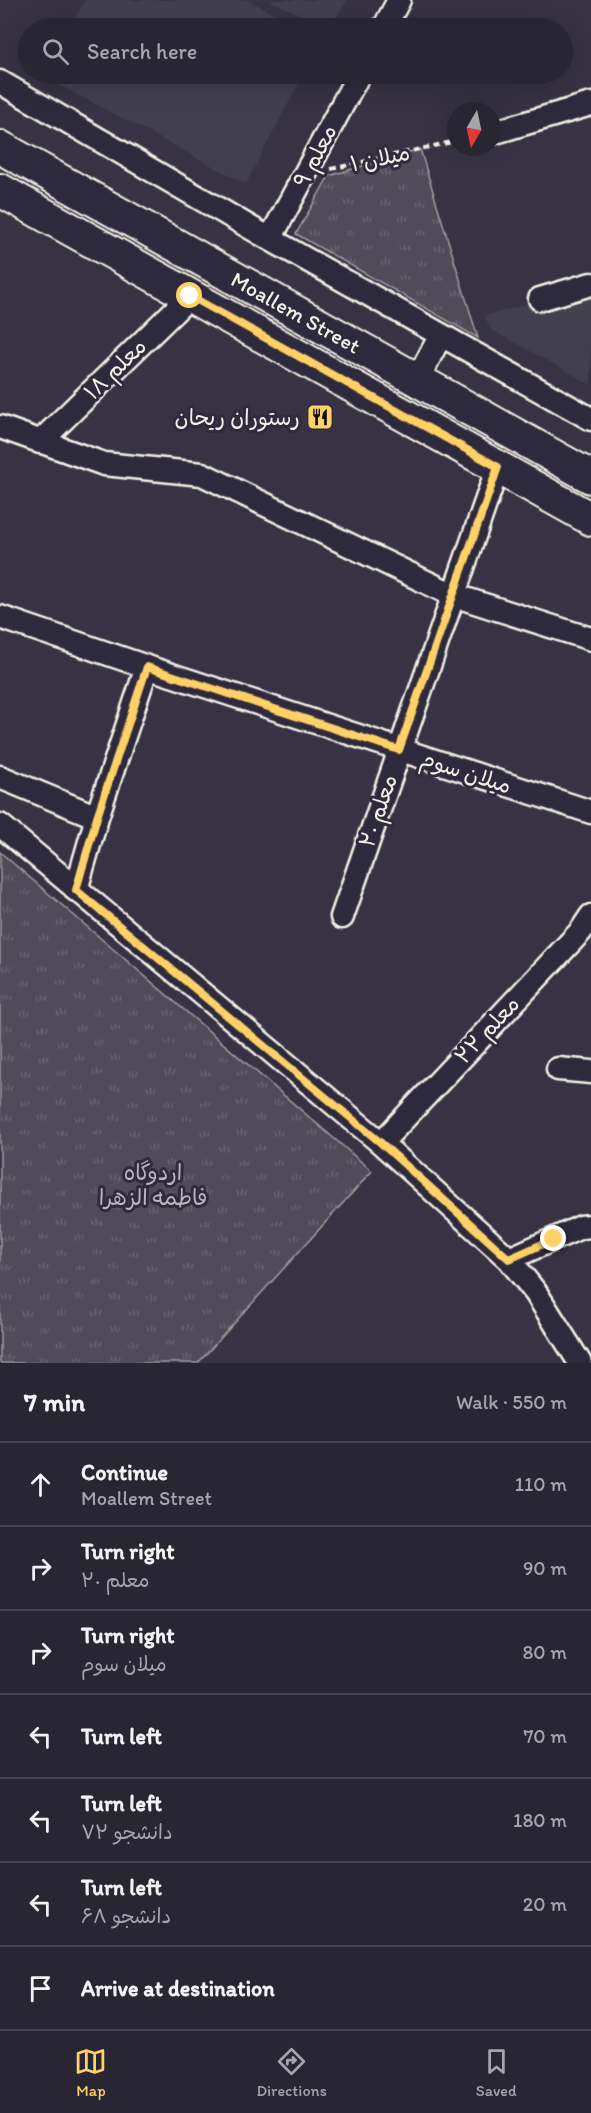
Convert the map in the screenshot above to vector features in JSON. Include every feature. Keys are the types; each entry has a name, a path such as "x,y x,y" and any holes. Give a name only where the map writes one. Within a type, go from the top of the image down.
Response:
{"main road":[{"name":"Moallem Street","path":"0,147 591,477"},
{"name":"Moallem Street","path":"0,190 591,519"}],"street":[{"path":"389,18 399,0"},
{"path":"0,82 270,239 591,419"},
{"name":"معلم ۹","path":"270,239 354,84"},
{"path":"501,130 591,104"},
{"path":"540,299 591,284"},
{"name":"معلم ۱۸","path":"40,442 190,296"},
{"path":"417,380 441,335"},
{"path":"0,427 104,464 202,474 453,595 591,639"},
{"name":"معلم ۲۰","path":"342,917 498,467"},
{"name":"میلان سوم","path":"0,617 591,812"},
{"path":"76,890 97,817 147,667"},
{"path":"0,777 97,817"},
{"path":"0,825 381,1143 509,1259 536,1293 580,1363"},
{"name":"معلم ۲۲","path":"381,1143 581,932 591,916"},
{"path":"558,1069 591,1072"},
{"path":"509,1259 581,1227 591,1226"}],"path":[{"name":"میلان ۱","path":"304,175 447,143"}],"shaded area":[{"path":"85,0 248,0 283,18 75,18"},
{"path":"269,0 348,0 335,18 307,18"},
{"path":"57,84 299,84 246,184"},
{"path":"591,286 591,385 490,329 485,316"}],"green space":[{"path":"420,149 478,338 296,234 329,176"},
{"name":"اردوگاه فاطمه الزهرا","path":"0,852 372,1171 198,1363 0,1363"}],"place":[{"name":"رستوران ریحان","path":"320,417"}],"route":[{"path":"190,296 498,467 399,750 147,667 97,817 76,890 381,1143 509,1259 554,1239"}]}
